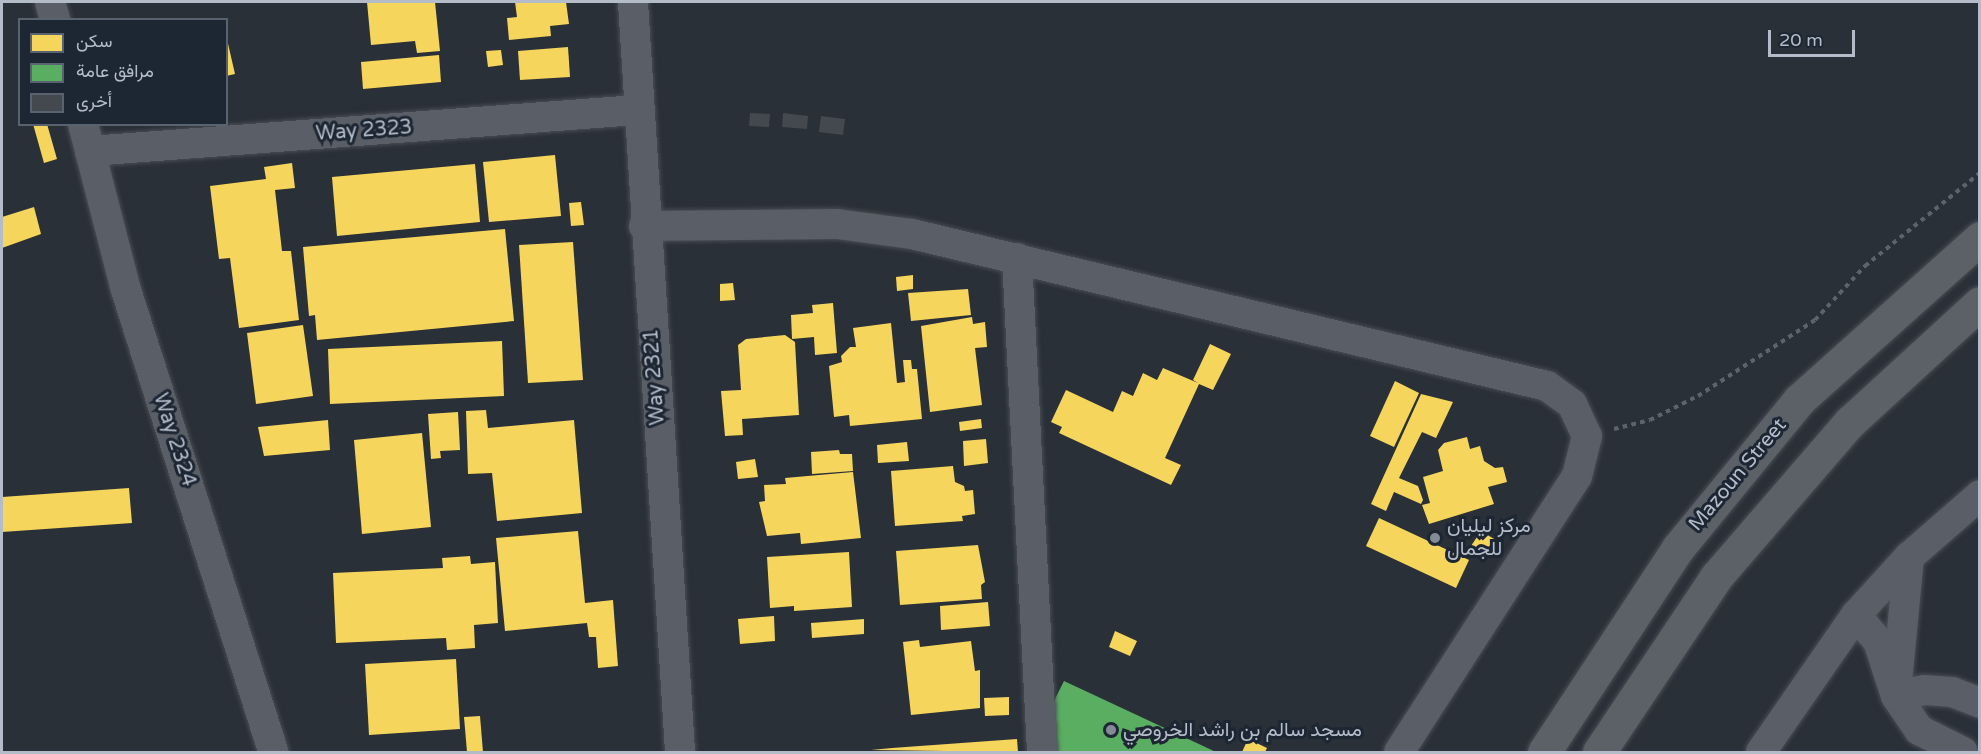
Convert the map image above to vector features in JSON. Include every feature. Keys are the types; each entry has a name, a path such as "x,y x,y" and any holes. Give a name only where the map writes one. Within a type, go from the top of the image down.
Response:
{"main road":[{"name":"Mazoun Street","path":"1544,753 1678,548 1799,400 1980,238"},
{"path":"1599,753 1716,577 1850,422 1980,303"}],"street":[{"path":"50,2 54,18"},
{"name":"Way 2321","path":"633,2 645,226 680,753"},
{"name":"Way 2323","path":"86,138 638,110"},
{"name":"Way 2324","path":"86,138 126,290 273,753"},
{"path":"645,226 874,227 1017,258 1547,386 1572,404 1587,436 1578,476 1399,753"},
{"path":"1017,258 1042,753"},
{"path":"1761,753 1856,615 1909,557 1980,495"},
{"path":"1896,696 1909,557"},
{"path":"1856,615 1878,641 1912,741 1963,753"},
{"path":"1896,696 1924,690 1952,692 1980,703"}],"path":[{"path":"1587,436 1650,420 1698,396 1815,320 1865,266 1980,173"}],"building: سكن":[{"path":"367,2 435,2 440,51 417,53 415,41 371,45"},
{"path":"515,2 566,2 569,24 550,26 551,36 509,40 507,18 517,17"},
{"path":"228,44 235,74 228,76"},
{"path":"568,47 570,77 520,80 518,51"},
{"path":"501,50 503,65 488,67 486,51"},
{"path":"439,55 441,82 363,89 361,62"},
{"path":"34,126 48,126 57,159 44,163"},
{"path":"555,155 561,216 489,222 483,162"},
{"path":"292,163 295,188 275,190 282,251 291,251 299,320 239,328 230,258 219,259 210,186 266,179 264,167"},
{"path":"475,164 480,222 337,236 332,177"},
{"path":"581,202 584,225 571,226 569,203"},
{"path":"34,207 41,234 2,248 2,217"},
{"path":"505,229 514,321 317,340 315,315 309,316 303,247"},
{"path":"573,242 583,380 528,383 519,245"},
{"path":"913,275 913,289 897,291 896,277"},
{"path":"733,283 735,300 720,301 720,284"},
{"path":"968,289 971,315 911,321 908,293"},
{"path":"833,303 837,353 815,355 814,337 792,339 791,315 813,313 812,305"},
{"path":"972,317 973,324 985,322 987,347 975,348 982,405 930,412 921,326"},
{"path":"891,323 897,383 905,382 903,360 911,360 912,369 917,369 922,419 850,426 849,415 834,417 829,366 842,362 841,356 850,347 856,347 853,328"},
{"path":"303,325 313,396 256,404 247,333"},
{"path":"785,335 795,342 799,415 742,419 743,435 725,436 721,391 741,390 738,345 746,339"},
{"path":"502,341 504,396 330,404 328,349"},
{"path":"1210,344 1231,354 1213,390 1199,384 1165,458 1181,465 1171,485 1059,433 1062,427 1051,422 1066,390 1113,412 1122,391 1133,396 1143,373 1157,380 1163,368 1198,383 1193,380"},
{"path":"1395,381 1419,393 1394,447 1370,436"},
{"path":"1421,394 1453,402 1436,438 1422,432 1399,478 1418,486 1423,500 1421,504 1394,492 1386,511 1371,504"},
{"path":"486,410 488,428 574,420 582,513 497,521 492,473 468,474 466,411"},
{"path":"458,412 460,450 440,451 441,458 431,459 428,414"},
{"path":"981,419 982,428 960,431 959,422"},
{"path":"328,420 330,450 264,456 258,427"},
{"path":"422,433 431,527 362,534 354,440"},
{"path":"1467,437 1470,449 1480,446 1484,461 1495,468 1503,467 1507,482 1488,487 1494,504 1429,524 1422,505 1430,503 1423,477 1443,471 1438,450 1444,443"},
{"path":"986,439 988,463 964,466 963,441"},
{"path":"907,442 909,461 878,463 877,445"},
{"path":"839,450 840,454 852,454 853,471 812,474 811,452"},
{"path":"755,459 758,477 738,479 736,462"},
{"path":"953,466 955,482 964,486 965,491 973,490 975,514 962,516 963,521 895,526 891,471"},
{"path":"853,472 861,538 801,544 800,533 767,536 759,502 765,501 764,485 786,484 785,478"},
{"path":"129,488 132,523 2,532 2,497"},
{"path":"1379,518 1469,560 1456,588 1366,546"},
{"path":"578,531 585,603 613,600 618,666 598,668 596,637 589,637 587,623 505,631 496,538"},
{"path":"1481,531 1494,539 1483,556 1469,549"},
{"path":"978,545 985,582 981,585 982,599 900,605 896,551"},
{"path":"849,552 852,607 794,611 794,606 770,608 767,557"},
{"path":"470,556 471,564 495,562 498,623 474,625 475,648 447,650 446,638 336,643 333,573 443,568 442,558"},
{"path":"988,602 990,626 941,630 940,606"},
{"path":"774,616 775,641 740,644 738,619"},
{"path":"864,619 864,634 812,638 811,623"},
{"path":"1115,631 1137,641 1130,656 1109,647"},
{"path":"919,640 920,647 971,641 975,671 980,670 980,708 911,715 903,642"},
{"path":"456,659 460,729 369,735 365,664"},
{"path":"1009,697 1009,715 985,716 984,698"},
{"path":"480,716 483,752 467,752 464,717"},
{"path":"1017,739 1018,752 871,750 892,748"},
{"path":"1248,739 1267,748 1265,752 1242,752"}],"building: مرافق عامة":[{"name":"مسجد سالم بن راشد الخروصي","path":"1064,681 1216,752 1057,752 1051,707"}],"building: أخرى":[{"path":"750,113 770,114 769,127 749,126"},
{"path":"783,113 808,116 807,129 782,127"},
{"path":"821,116 845,119 843,135 819,132"}],"place":[{"name":"مركز ليليان للجمال","path":"1435,538"},
{"name":"مسجد سالم بن راشد الخروصي","path":"1111,730"}]}
